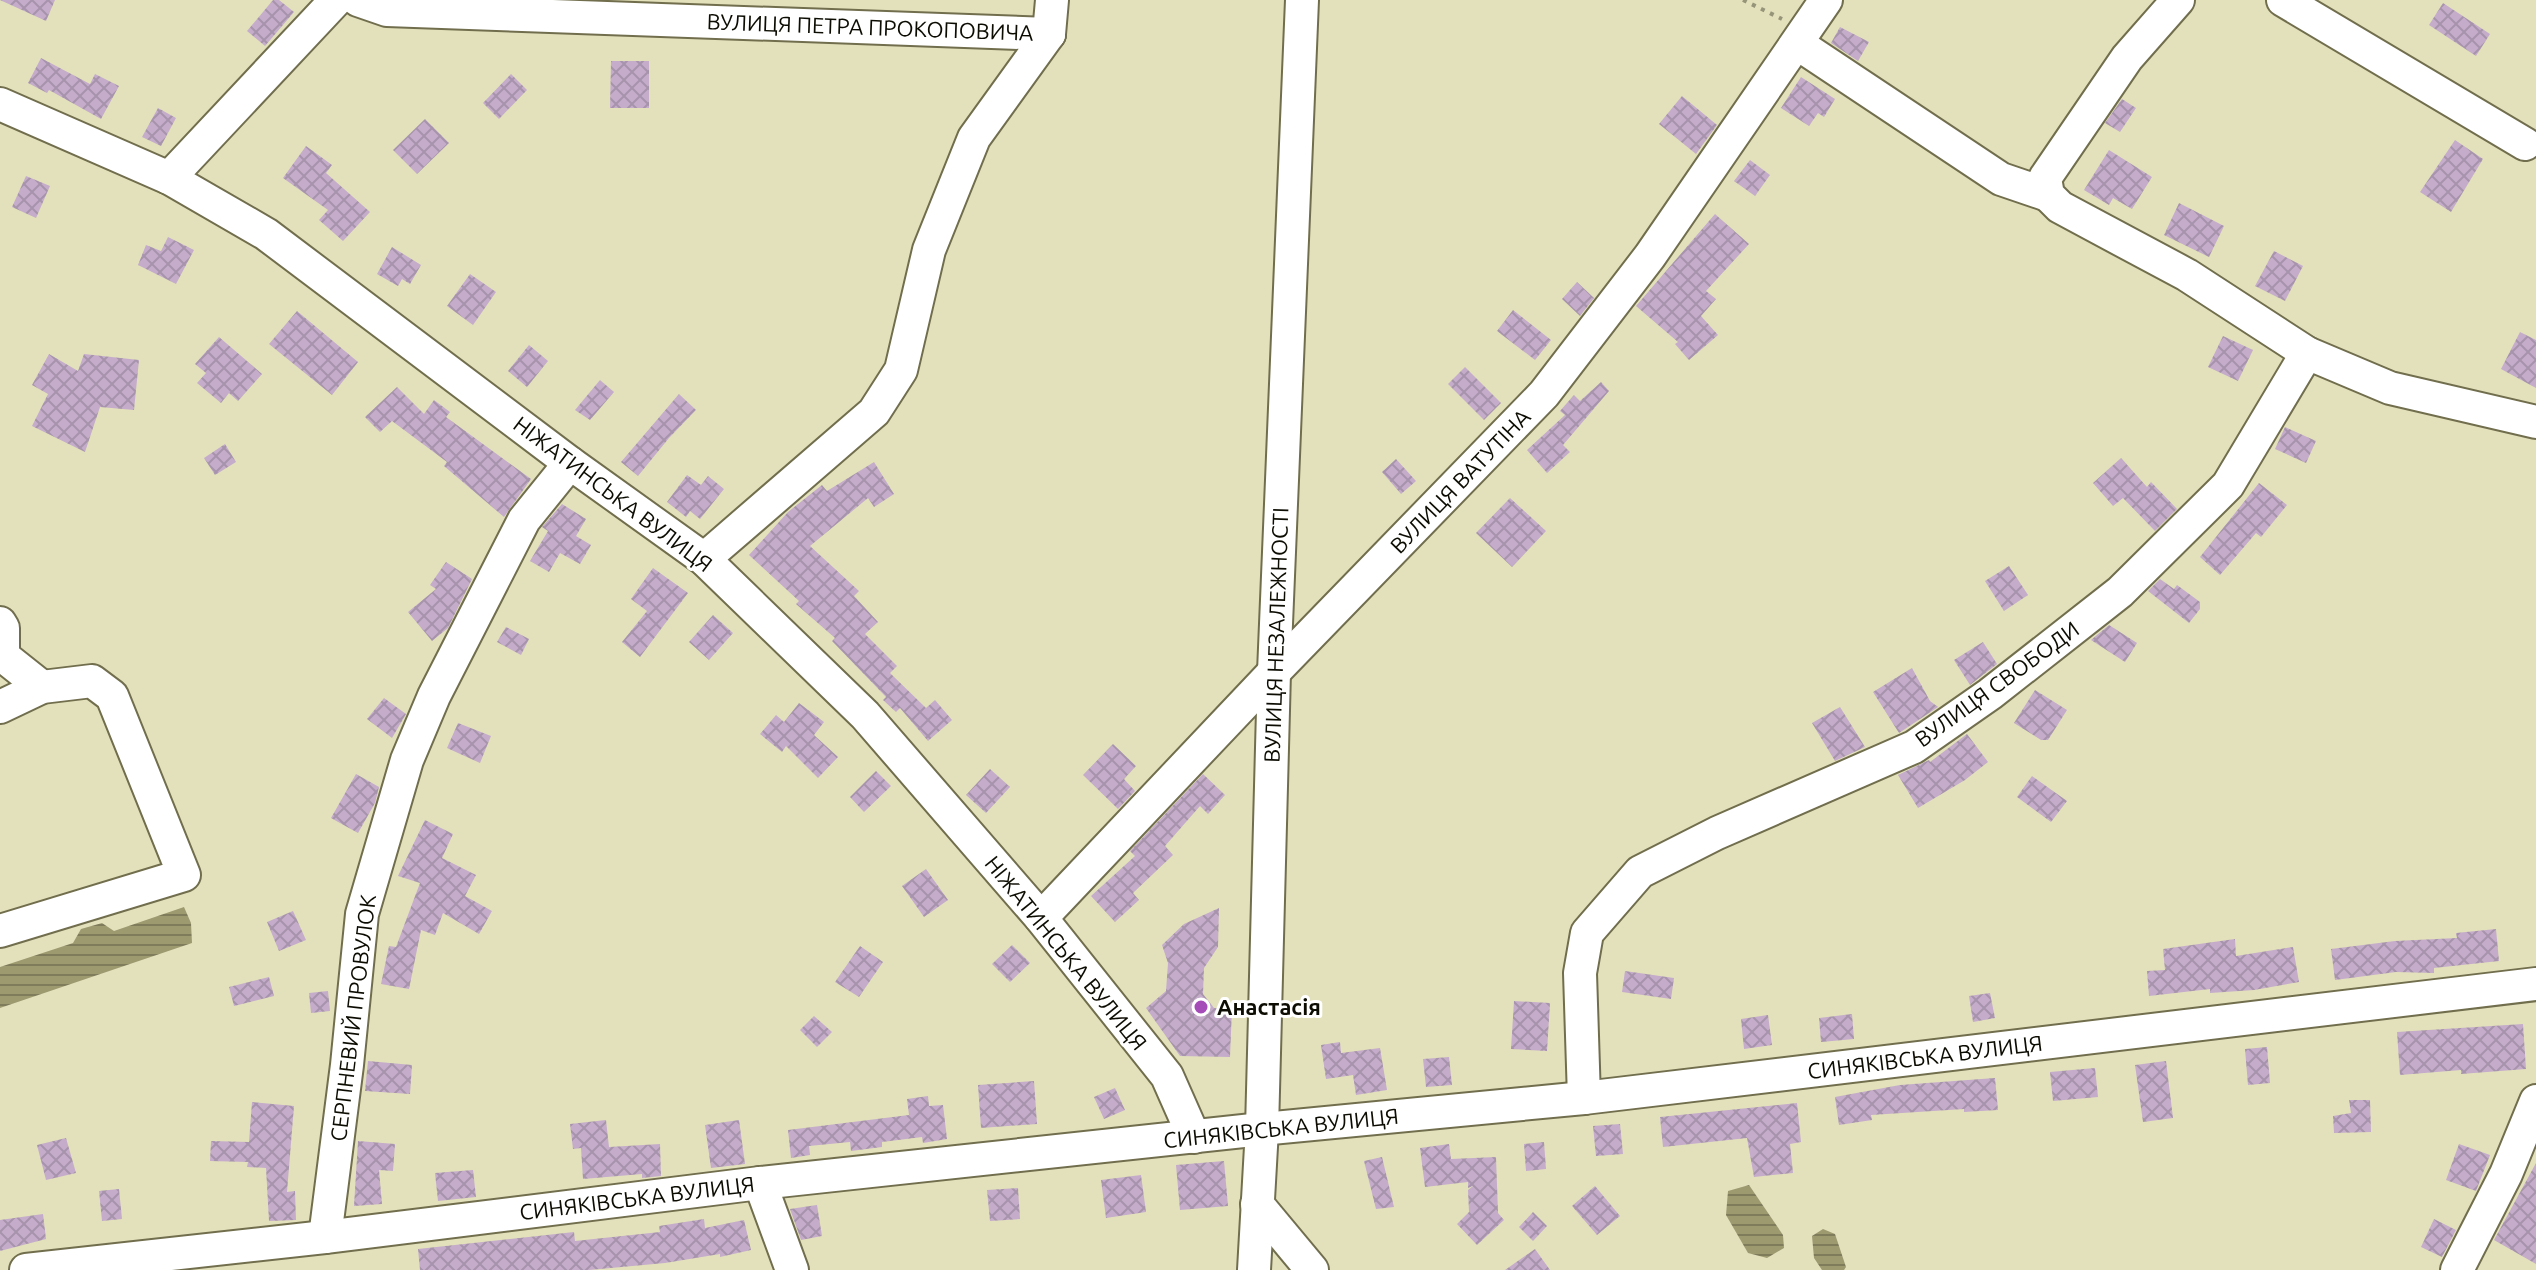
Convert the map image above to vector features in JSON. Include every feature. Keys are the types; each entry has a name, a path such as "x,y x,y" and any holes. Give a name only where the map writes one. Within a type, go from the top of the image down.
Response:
{"street":[{"path":"169,178 336,0"},
{"name":"ВУЛИЦЯ ПЕТРА ПРОКОПОВИЧА","path":"358,0 387,10 1049,34"},
{"path":"704,559 874,412 901,370 929,250 974,138 1049,34 1052,0"},
{"name":"ВУЛИЦЯ НЕЗАЛЕЖНОСТІ","path":"1254,1270 1262,1129 1274,672 1302,0"},
{"name":"ВУЛИЦЯ ВАТУТІНА","path":"1041,918 1544,394 1650,256 1826,0"},
{"path":"2048,195 2045,178 2068,142 2127,58 2178,0"},
{"path":"2283,0 2525,144"},
{"path":"1802,37 2001,179 2048,195 2060,207 2187,275 2307,353 2390,388 2536,422"},
{"name":"НІЖАТИНСЬКА ВУЛИЦЯ","path":"0,104 169,178 266,234 570,463 704,559 865,715 1041,918 1167,1076 1194,1137"},
{"name":"ВУЛИЦЯ СВОБОДИ","path":"1584,1098 1580,973 1587,933 1640,872 1717,833 1914,747 1990,694 2120,592 2228,485 2307,353"},
{"name":"СЕРПНЕВИЙ ПРОВУЛОК","path":"325,1237 362,914 407,760 434,696 524,520 570,463"},
{"path":"0,623 3,628 1,656 42,687"},
{"path":"0,707 42,687 92,681 112,696 184,875 0,931"},
{"name":"СИНЯКІВСЬКА ВУЛИЦЯ","path":"26,1270 325,1237 760,1183 1584,1098 2536,984"},
{"path":"2457,1270 2506,1174 2536,1101"},
{"path":"760,1183 792,1270"},
{"path":"1257,1204 1312,1270"}],"path":[{"path":"1743,0 1802,37"}],"shaded area":[{"path":"184,907 191,923 192,943 0,1008 0,967 73,943 81,929 102,923 114,931"},
{"path":"1749,1185 1783,1235 1784,1248 1767,1258 1748,1253 1726,1215 1728,1191"},
{"path":"1823,1229 1835,1234 1846,1267 1844,1270 1822,1270 1814,1258 1812,1236"}],"building":[{"path":"0,0 55,0 46,21"},
{"path":"273,0 279,0 294,12 265,46 247,31"},
{"path":"2443,3 2490,34 2476,56 2429,25"},
{"path":"1840,27 1869,42 1858,61 1831,43"},
{"path":"41,58 90,84 95,74 119,86 101,119 49,90 47,93 28,83"},
{"path":"611,61 649,61 649,108 610,108"},
{"path":"511,74 527,90 499,119 483,103"},
{"path":"1801,77 1835,99 1824,117 1818,113 1809,126 1781,108"},
{"path":"1682,96 1717,125 1696,154 1659,124"},
{"path":"2122,99 2136,108 2120,132 2105,123"},
{"path":"158,108 176,118 161,146 142,137"},
{"path":"425,119 449,143 417,174 393,150"},
{"path":"2455,140 2483,159 2451,212 2420,192"},
{"path":"306,146 332,165 326,173 370,212 343,241 319,220 328,210 283,178"},
{"path":"2109,150 2152,177 2132,209 2113,198 2109,205 2084,190"},
{"path":"1750,160 1770,175 1755,196 1734,181"},
{"path":"26,176 50,186 36,218 12,207"},
{"path":"2179,203 2224,226 2209,257 2164,235"},
{"path":"1715,214 1749,244 1706,291 1716,299 1701,316 1718,335 1689,360 1675,344 1678,342 1636,306"},
{"path":"168,237 194,250 176,284 138,265 146,245 161,251"},
{"path":"392,247 421,265 410,284 402,279 398,286 377,274"},
{"path":"2274,251 2303,266 2285,301 2255,286"},
{"path":"470,274 496,292 473,325 447,306"},
{"path":"1577,282 1594,298 1580,316 1562,299"},
{"path":"1513,310 1551,340 1535,360 1497,331"},
{"path":"297,311 358,362 332,395 269,344"},
{"path":"2520,332 2536,340 2536,388 2501,369"},
{"path":"2223,336 2253,350 2238,381 2208,367"},
{"path":"219,337 262,374 238,401 229,393 221,403 197,383 206,373 195,364"},
{"path":"529,345 548,361 527,387 508,371"},
{"path":"49,354 78,371 84,354 139,360 134,410 100,407 85,452 32,426 48,394 32,385"},
{"path":"1465,367 1501,403 1484,420 1448,384"},
{"path":"600,380 614,392 590,420 575,410"},
{"path":"1601,382 1609,391 1563,445 1570,452 1547,473 1527,450 1565,415 1560,411 1574,395 1580,401"},
{"path":"397,387 424,414 434,400 450,412 446,417 531,479 504,517 444,466 447,462 392,421 380,432 365,417"},
{"path":"679,394 696,410 638,476 621,462"},
{"path":"2285,427 2316,441 2306,463 2275,449"},
{"path":"225,444 236,462 215,475 204,458"},
{"path":"2121,458 2147,487 2151,482 2177,509 2155,531 2123,498 2113,506 2093,483"},
{"path":"1396,459 1416,481 1401,494 1382,472"},
{"path":"874,462 894,494 874,507 868,498 810,546 859,591 854,596 878,622 865,634 897,666 890,673 926,708 935,700 952,720 928,741 900,708 896,712 883,700 886,697 832,641 835,638 796,604 799,601 749,555 788,512 822,485 827,491"},
{"path":"687,475 701,485 708,476 724,489 700,519 690,511 686,517 667,502"},
{"path":"2259,483 2287,505 2261,537 2256,533 2220,575 2200,557"},
{"path":"1510,498 1546,531 1512,567 1476,533"},
{"path":"562,504 586,519 576,536 591,545 580,564 560,553 549,572 530,561 548,531 542,527"},
{"path":"446,562 472,579 448,628 432,641 408,612 436,589 430,585"},
{"path":"2009,566 2028,595 2004,611 1985,581"},
{"path":"653,568 688,593 640,657 622,642 647,611 631,599"},
{"path":"2160,579 2174,589 2177,585 2200,602 2200,609 2189,623 2148,591"},
{"path":"713,615 733,633 709,660 689,642"},
{"path":"2109,625 2137,643 2125,662 2091,640"},
{"path":"506,627 529,639 521,655 497,642"},
{"path":"1983,642 1997,664 1970,685 1954,660"},
{"path":"1912,668 1930,701 1938,707 1899,733 1873,692"},
{"path":"2035,690 2067,710 2048,740 2041,740 2014,723"},
{"path":"384,698 406,714 392,738 367,719"},
{"path":"799,703 824,722 814,735 838,757 818,778 786,746 782,752 760,734 776,715 784,722"},
{"path":"1840,707 1865,747 1835,761 1812,723"},
{"path":"458,723 491,736 480,763 447,748"},
{"path":"1967,734 1988,762 1965,780 1918,808 1898,775 1930,762"},
{"path":"1113,744 1136,766 1124,779 1135,791 1118,809 1083,775"},
{"path":"990,769 1010,787 986,813 966,795"},
{"path":"876,771 891,786 864,812 850,797"},
{"path":"356,774 379,787 375,803 358,833 331,818"},
{"path":"1203,774 1225,795 1208,814 1200,806 1165,846 1173,855 1133,893 1139,900 1115,922 1091,896 1135,856 1130,851"},
{"path":"2032,776 2067,801 2051,822 2017,797"},
{"path":"425,820 453,834 442,858 476,875 465,896 492,911 479,934 443,913 435,935 421,930 409,989 381,984 389,946 396,947 420,883 398,876"},
{"path":"926,869 948,900 924,917 902,886"},
{"path":"1219,908 1218,947 1204,968 1203,994 1214,1008 1232,1009 1230,1057 1180,1056 1146,1008 1166,991 1168,963 1162,945 1184,924"},
{"path":"293,911 306,940 279,951 267,922"},
{"path":"2496,929 2499,961 2434,968 2434,973 2396,972 2335,980 2331,949 2395,941 2457,938 2456,933"},
{"path":"2235,939 2236,956 2293,947 2299,982 2254,990 2210,993 2210,989 2149,996 2147,971 2165,970 2163,949"},
{"path":"1012,945 1030,963 1010,982 992,964"},
{"path":"860,946 883,962 859,997 835,982"},
{"path":"1625,971 1674,978 1671,999 1622,992"},
{"path":"269,977 274,996 234,1006 229,987"},
{"path":"328,991 330,1011 311,1013 309,993"},
{"path":"1990,993 1995,1018 1973,1022 1969,996"},
{"path":"1514,1001 1550,1003 1547,1051 1511,1049"},
{"path":"1852,1014 1854,1039 1821,1042 1819,1018"},
{"path":"1768,1015 1772,1045 1744,1049 1741,1019"},
{"path":"814,1016 832,1032 817,1047 800,1030"},
{"path":"2523,1024 2526,1069 2400,1075 2397,1032"},
{"path":"1340,1042 1341,1053 1380,1048 1387,1090 1356,1095 1353,1075 1326,1079 1321,1045"},
{"path":"2267,1047 2270,1083 2248,1085 2245,1049"},
{"path":"1449,1057 1452,1085 1426,1087 1423,1059"},
{"path":"368,1061 412,1065 410,1094 365,1091"},
{"path":"2166,1061 2173,1118 2143,1122 2135,1065"},
{"path":"2095,1068 2098,1097 2053,1101 2050,1072"},
{"path":"1995,1078 1998,1110 1871,1115 1872,1120 1839,1125 1835,1097 1900,1085"},
{"path":"1034,1081 1037,1124 981,1128 978,1085"},
{"path":"1115,1088 1125,1110 1104,1119 1094,1097"},
{"path":"928,1096 929,1106 943,1105 947,1139 923,1143 922,1137 882,1142 882,1147 851,1151 850,1142 809,1146 810,1155 791,1158 788,1130 909,1115 907,1099"},
{"path":"2349,1100 2370,1100 2371,1132 2334,1133 2333,1116 2351,1113"},
{"path":"252,1102 294,1106 287,1192 295,1191 296,1220 269,1221 266,1168 247,1167 248,1162 210,1161 211,1141 249,1142"},
{"path":"1797,1103 1801,1142 1790,1144 1793,1173 1754,1177 1747,1138 1663,1147 1660,1117"},
{"path":"606,1120 609,1147 660,1144 661,1176 642,1178 642,1174 583,1179 581,1148 573,1149 570,1124"},
{"path":"739,1120 745,1164 711,1168 705,1125"},
{"path":"1620,1124 1623,1154 1596,1156 1593,1126"},
{"path":"66,1138 76,1173 46,1180 37,1145"},
{"path":"358,1141 395,1144 393,1171 379,1170 382,1204 354,1206"},
{"path":"1544,1142 1546,1169 1526,1171 1524,1144"},
{"path":"1449,1144 1451,1159 1496,1157 1498,1213 1504,1220 1477,1245 1457,1224 1469,1212 1468,1190 1473,1186 1468,1188 1468,1182 1425,1187 1420,1148"},
{"path":"2459,1144 2490,1155 2476,1191 2446,1180"},
{"path":"1382,1157 1394,1207 1376,1209 1364,1161"},
{"path":"1224,1161 1228,1206 1180,1210 1176,1165"},
{"path":"2536,1163 2536,1264 2494,1240"},
{"path":"473,1170 476,1197 438,1201 435,1173"},
{"path":"1141,1175 1146,1212 1106,1218 1101,1180"},
{"path":"1595,1186 1620,1216 1597,1235 1572,1206"},
{"path":"1018,1188 1020,1219 990,1221 987,1190"},
{"path":"119,1189 122,1219 102,1221 99,1191"},
{"path":"817,1205 822,1236 801,1240 790,1209"},
{"path":"1533,1212 1547,1226 1533,1241 1519,1227"},
{"path":"43,1214 46,1239 0,1251 0,1220"},
{"path":"704,1219 705,1228 744,1220 751,1250 720,1257 720,1254 589,1270 420,1270 418,1249 574,1232 575,1241 660,1232 659,1226"},
{"path":"2434,1219 2456,1230 2442,1257 2421,1247"},
{"path":"1535,1249 1550,1270 1505,1270"}],"place":[{"name":"Анастасія","path":"1201,1007"}]}
